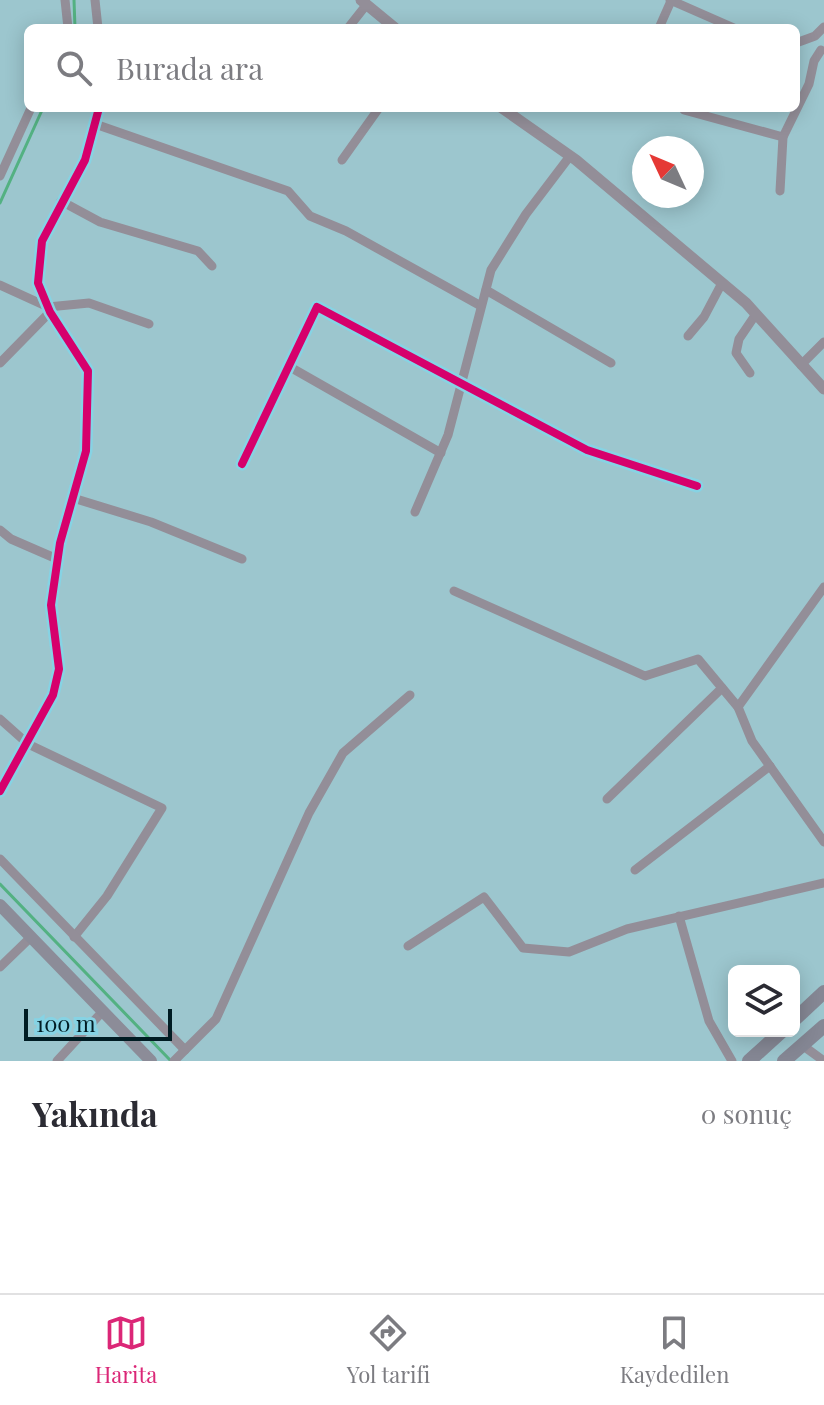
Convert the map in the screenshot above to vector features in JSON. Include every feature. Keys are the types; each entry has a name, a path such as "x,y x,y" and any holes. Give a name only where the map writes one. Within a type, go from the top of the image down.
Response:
{"highway":[{"path":"800,1014 824,992"},
{"path":"784,1061 824,1026"},
{"path":"749,1061 775,1037"}],"main road":[{"path":"0,905 151,1061"}],"street":[{"path":"65,0 68,24"},
{"path":"95,0 98,24"},
{"path":"661,24 670,0 725,24"},
{"path":"350,24 364,2 390,24"},
{"path":"800,42 815,36 824,27"},
{"path":"800,102 809,84 814,61 822,51 815,36"},
{"path":"0,176 29,112"},
{"path":"0,791 53,695 59,669 51,605 57,559 86,451 88,371 49,309 38,283 42,241 85,160 98,112"},
{"path":"342,160 376,112"},
{"path":"508,112 570,156 722,283 756,314 824,389"},
{"path":"691,112 783,137"},
{"path":"780,191 783,137 795,112"},
{"path":"95,124 288,191 310,216 346,231 481,306"},
{"path":"415,512 441,453 491,270 526,214 570,156"},
{"path":"61,201 100,222 198,251 212,266"},
{"path":"688,336 704,317 722,283"},
{"path":"0,285 49,309 89,303 149,324"},
{"path":"486,290 611,363"},
{"path":"242,464 317,307 587,450 697,486"},
{"path":"0,363 49,309"},
{"path":"750,373 736,353 739,339 756,314"},
{"path":"801,365 824,342"},
{"path":"290,367 441,453"},
{"path":"73,498 151,522 242,559"},
{"path":"0,530 11,539 57,559"},
{"path":"738,707 824,587"},
{"path":"454,591 645,676 698,659 738,707 752,741 824,842"},
{"path":"607,799 722,688"},
{"path":"0,859 179,1056 216,1019 309,813 343,753 410,695"},
{"path":"0,719 28,744 162,808 107,896 74,937"},
{"path":"635,870 770,766"},
{"path":"408,946 484,897 523,948 569,952 627,929 824,883"},
{"path":"679,916 709,1021 732,1061"},
{"path":"0,967 31,937"},
{"path":"57,1061 103,1011"},
{"path":"802,1045 824,1061"}],"waterway":[{"path":"74,0 75,24"},
{"path":"0,203 41,112"},
{"path":"0,884 171,1061"}],"cycle path":[{"path":"0,791 53,695 59,669 51,605 60,543 86,451 88,371 50,312 38,283 42,241 85,160 98,112"},
{"path":"242,464 317,307 587,450 697,486"}]}
